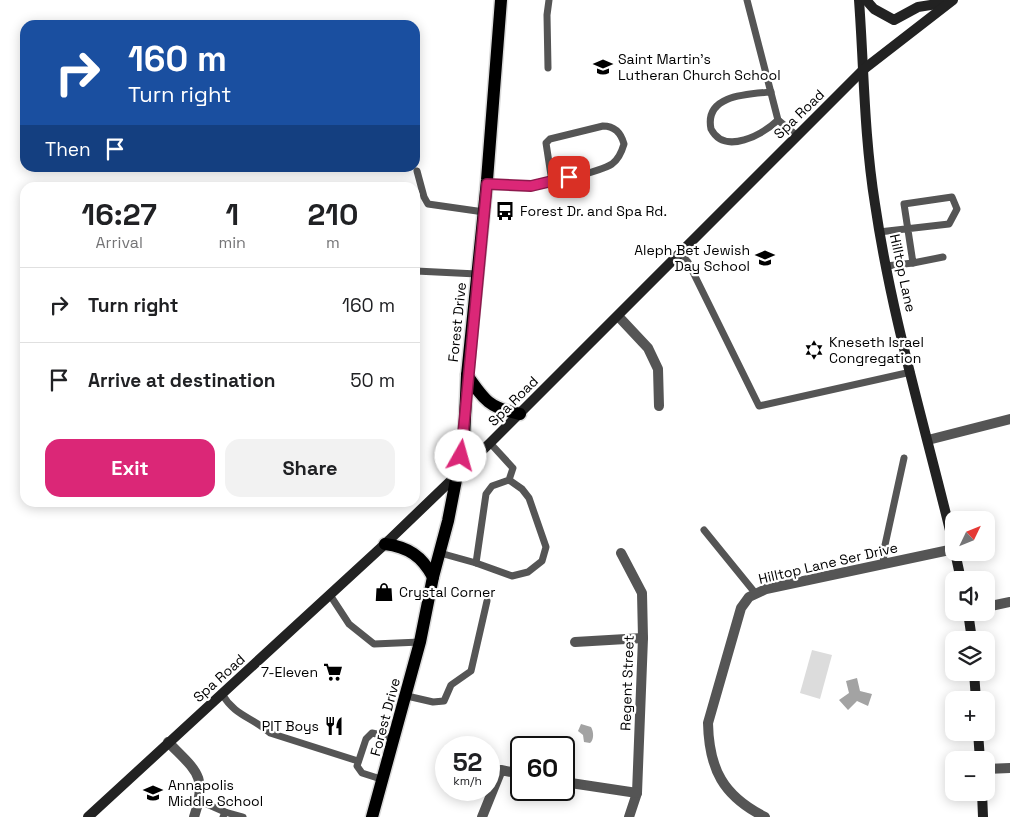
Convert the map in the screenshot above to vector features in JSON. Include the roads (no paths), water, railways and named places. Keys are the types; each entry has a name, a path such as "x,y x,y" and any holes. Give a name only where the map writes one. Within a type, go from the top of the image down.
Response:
{"main road":[{"name":"Forest Drive","path":"372,817 407,696 458,473 464,439 467,375 487,184 501,0"},
{"path":"467,375 483,398 499,410 520,414"},
{"path":"385,544 400,546 414,552 428,567 433,577"}],"street":[{"name":"Hilltop Lane","path":"860,0 866,128 880,232 886,266 945,511"},
{"path":"866,0 874,9 894,20 918,7 951,1"},
{"name":"Spa Road","path":"88,817 385,544 490,443 864,69 951,1"},
{"path":"618,316 648,348 658,369 659,406"},
{"path":"928,440 1010,419"},
{"name":"Hilltop Lane Ser Drive","path":"765,817 744,807 726,787 714,765 708,742 708,722 740,608 749,597 766,589 945,550"},
{"name":"Regent Street","path":"621,554 642,593 643,638 637,793 629,817"},
{"path":"995,605 1010,602"},
{"path":"575,642 643,638"},
{"path":"168,742 199,777 201,787 200,801 194,817"},
{"path":"995,769 1010,768"},
{"path":"482,817 501,770 510,772"},
{"path":"575,784 637,793"},
{"path":"982,801 983,817"}],"lane":[{"path":"548,68 547,15 549,0"},
{"path":"747,0 778,120 796,135"},
{"path":"770,92 741,94 716,106 710,117 711,129 722,139 744,140 766,131 778,120"},
{"path":"487,184 531,186 552,182 612,164 622,151 624,144 618,132 609,126 603,126 550,139 546,143 545,149 552,182"},
{"path":"417,172 420,182"},
{"path":"420,183 428,204 484,212"},
{"path":"880,232 907,228 949,224 957,209 952,197 904,204 907,228 913,262"},
{"path":"680,253 688,262 759,406 911,372"},
{"path":"886,266 944,257"},
{"path":"420,271 477,274"},
{"path":"490,443 513,468 509,480"},
{"path":"883,564 885,545 904,458"},
{"path":"476,563 486,494 492,486 509,480"},
{"path":"440,553 512,576 528,572 542,561 546,548 529,498 522,489 509,480"},
{"path":"704,530 756,594"},
{"path":"330,594 349,624 374,644 420,642"},
{"path":"407,696 433,702 444,701 451,685 471,671 487,601"},
{"path":"222,694 229,707 240,715 259,724 270,733 358,761"},
{"path":"384,780 362,772 357,766 358,761 366,739 372,733 396,738"},
{"path":"200,801 224,814 243,817"}],"place":[{"name":"Saint Martin's Lutheran Church School","path":"603,67"},
{"name":"Forest Dr. and Spa Rd.","path":"505,211"},
{"name":"Aleph Bet Jewish Day School","path":"765,258"},
{"name":"Kneseth Israel Congregation","path":"814,350"},
{"name":"Crystal Corner","path":"384,592"},
{"name":"7-Eleven","path":"333,672"},
{"name":"PIT Boys","path":"334,726"},
{"name":"Annapolis Middle School","path":"153,793"}]}
